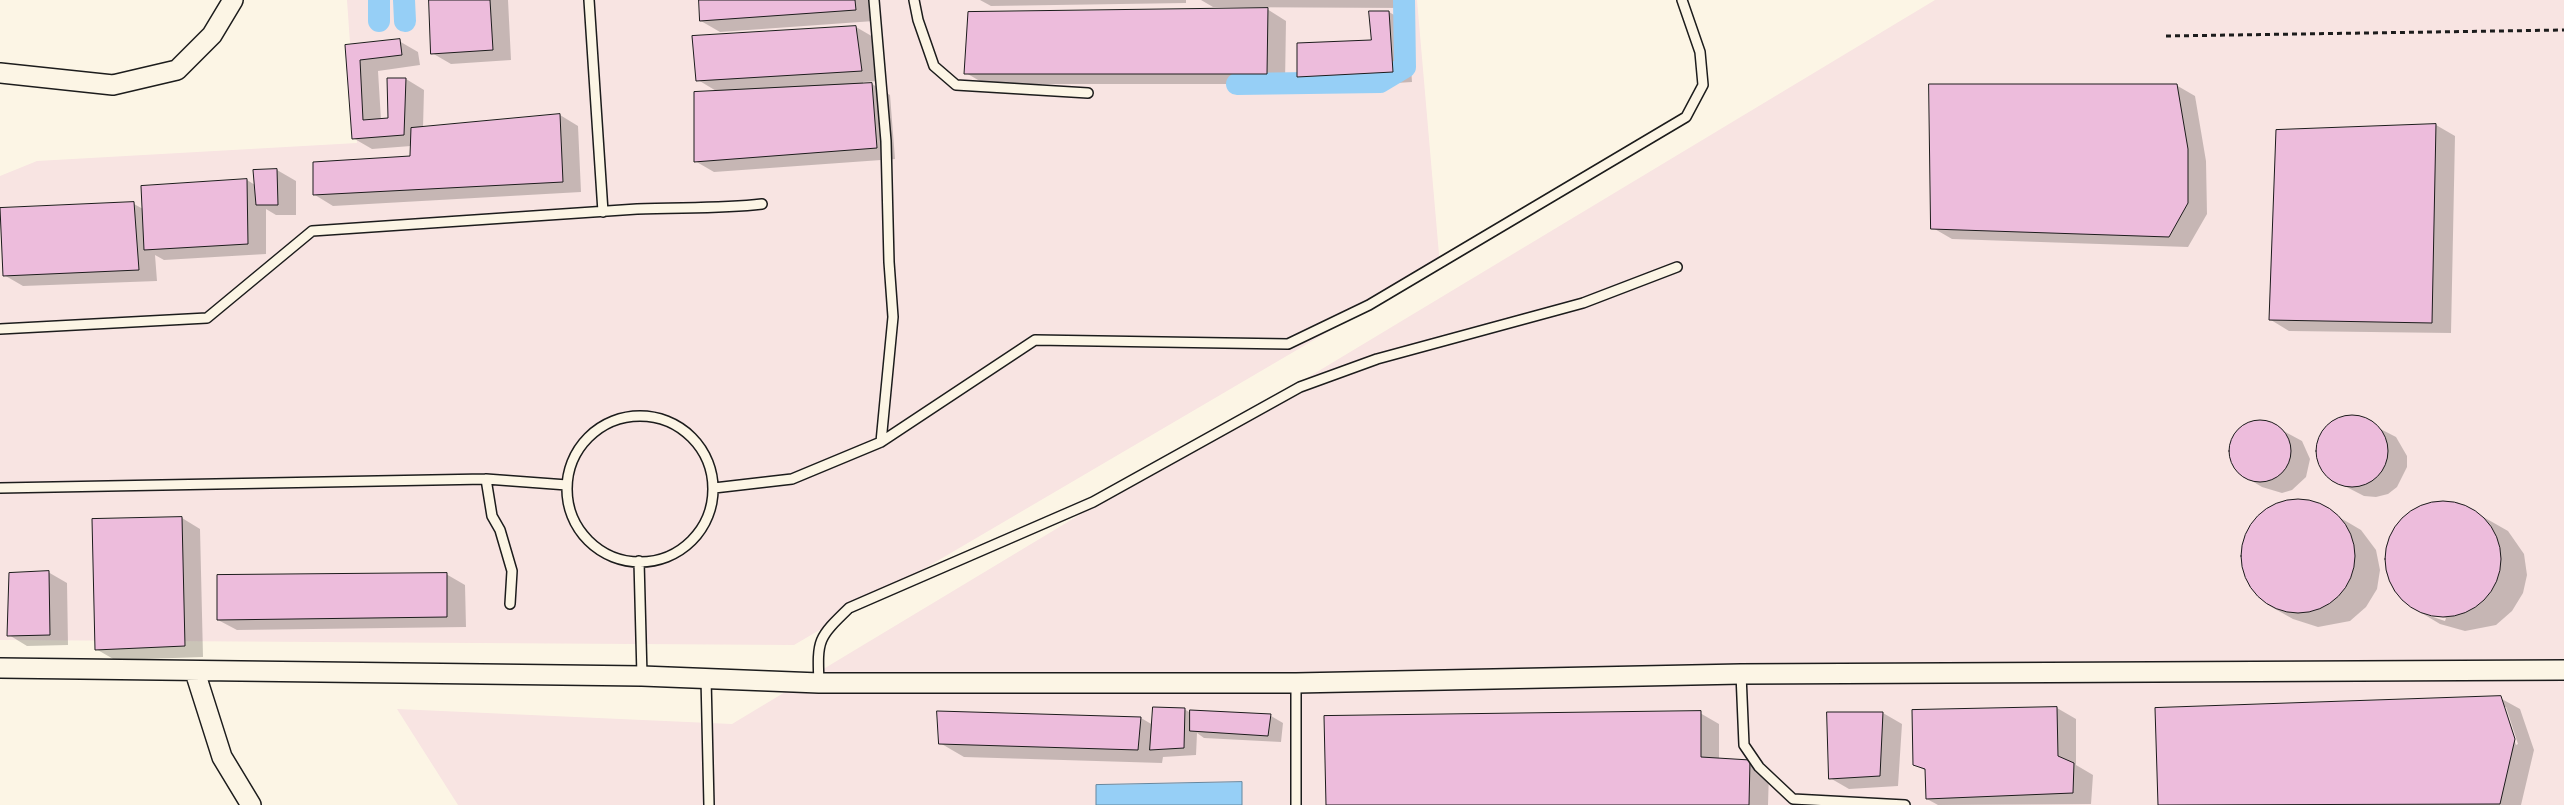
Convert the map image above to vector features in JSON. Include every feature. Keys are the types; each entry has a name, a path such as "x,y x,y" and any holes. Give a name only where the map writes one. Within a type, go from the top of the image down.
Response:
{"street":[{"path":"0,73 112,86 177,70 212,35 234,0"},
{"path":"0,668 195,672 642,676 819,683 1296,683 1741,674 2564,670"},
{"path":"195,672 222,757 252,805"}],"lane":[{"path":"589,0 603,212"},
{"path":"874,0 886,141 889,262 893,317 882,442"},
{"path":"914,0 918,20 934,66 956,85 1088,93"},
{"path":"714,488 792,479 882,442 1035,340 1288,344 1369,305 1686,117 1703,85 1700,52 1682,0"},
{"path":"0,329 207,318 312,231 690,206 723,208 762,204"},
{"path":"819,683 818,653 824,632 849,608 1093,502 1300,387 1377,359 1583,303 1677,267"},
{"path":"630,416 655,417 678,425 697,442 710,463 714,488 710,512 698,534 680,551 656,560 639,561 610,556 592,544 574,520 569,507 567,485 572,461 586,439 606,424 630,416"},
{"path":"0,488 486,479 567,485"},
{"path":"486,479 492,516 500,530 512,571 510,604"},
{"path":"639,561 642,676"},
{"path":"1741,674 1744,745 1759,767 1793,799 1905,805"},
{"path":"706,678 708,805"},
{"path":"1296,683 1296,805"}],"path":[{"path":"2166,36 2564,30"}],"shaded area":[{"path":"347,0 1417,0 1440,266 794,645 0,640 0,176 37,161 357,143"},
{"path":"1935,0 2564,0 2564,805 458,805 397,709 732,724"}],"water":[{"path":"1242,782 1242,805 1096,805 1096,785"}],"building":[{"path":"429,0 490,0 493,50 431,54"},
{"path":"699,0 855,0 856,10 700,21"},
{"path":"1268,8 1267,74 964,74 968,12"},
{"path":"1369,11 1389,11 1393,72 1297,77 1297,43 1371,40"},
{"path":"856,26 862,71 696,81 692,36"},
{"path":"400,39 402,55 360,60 363,120 388,118 387,78 406,78 404,135 352,139 345,45"},
{"path":"872,83 877,148 694,162 694,92"},
{"path":"1929,84 2177,84 2188,149 2188,203 2169,237 1931,229"},
{"path":"560,114 563,182 313,195 313,162 410,156 411,128"},
{"path":"2436,124 2432,323 2269,320 2276,130"},
{"path":"277,169 278,205 256,205 253,170"},
{"path":"247,179 248,244 144,250 141,186"},
{"path":"134,202 139,270 3,276 0,208"},
{"path":"2352,415 2372,421 2382,431 2388,451 2382,471 2372,481 2352,487 2332,481 2322,471 2316,451 2322,431 2332,421"},
{"path":"2254,420 2266,420 2282,429 2289,439 2291,451 2289,463 2282,473 2266,482 2254,482 2243,477 2234,468 2229,457 2229,445 2234,434 2243,425"},
{"path":"2298,499 2320,504 2338,516 2350,534 2355,556 2350,578 2338,596 2320,608 2298,613 2276,608 2258,596 2246,578 2241,556 2246,534 2258,516 2276,504"},
{"path":"2443,501 2465,505 2475,510 2484,518 2492,527 2497,537 2501,559 2497,581 2492,591 2484,600 2475,608 2465,613 2443,617 2421,613 2411,608 2402,600 2394,591 2389,581 2385,559 2389,537 2394,527 2402,518 2411,510 2421,505"},
{"path":"182,517 185,646 95,650 92,519"},
{"path":"49,571 50,635 7,636 9,573"},
{"path":"447,573 447,617 217,620 217,575"},
{"path":"2501,696 2515,739 2500,804 2158,805 2155,708"},
{"path":"1153,707 1185,708 1184,748 1150,750"},
{"path":"2057,707 2058,756 2074,763 2073,793 1926,799 1925,769 1913,765 1912,710"},
{"path":"1190,710 1271,714 1268,736 1190,731"},
{"path":"937,711 1141,717 1138,750 939,744"},
{"path":"1701,711 1701,757 1750,760 1749,805 1326,805 1324,716"},
{"path":"1827,712 1883,712 1880,776 1829,779"}],"waterway":[{"path":"379,0 379,21"},
{"path":"404,0 405,21"},
{"path":"1237,84 1380,82 1405,67 1404,0"}]}
